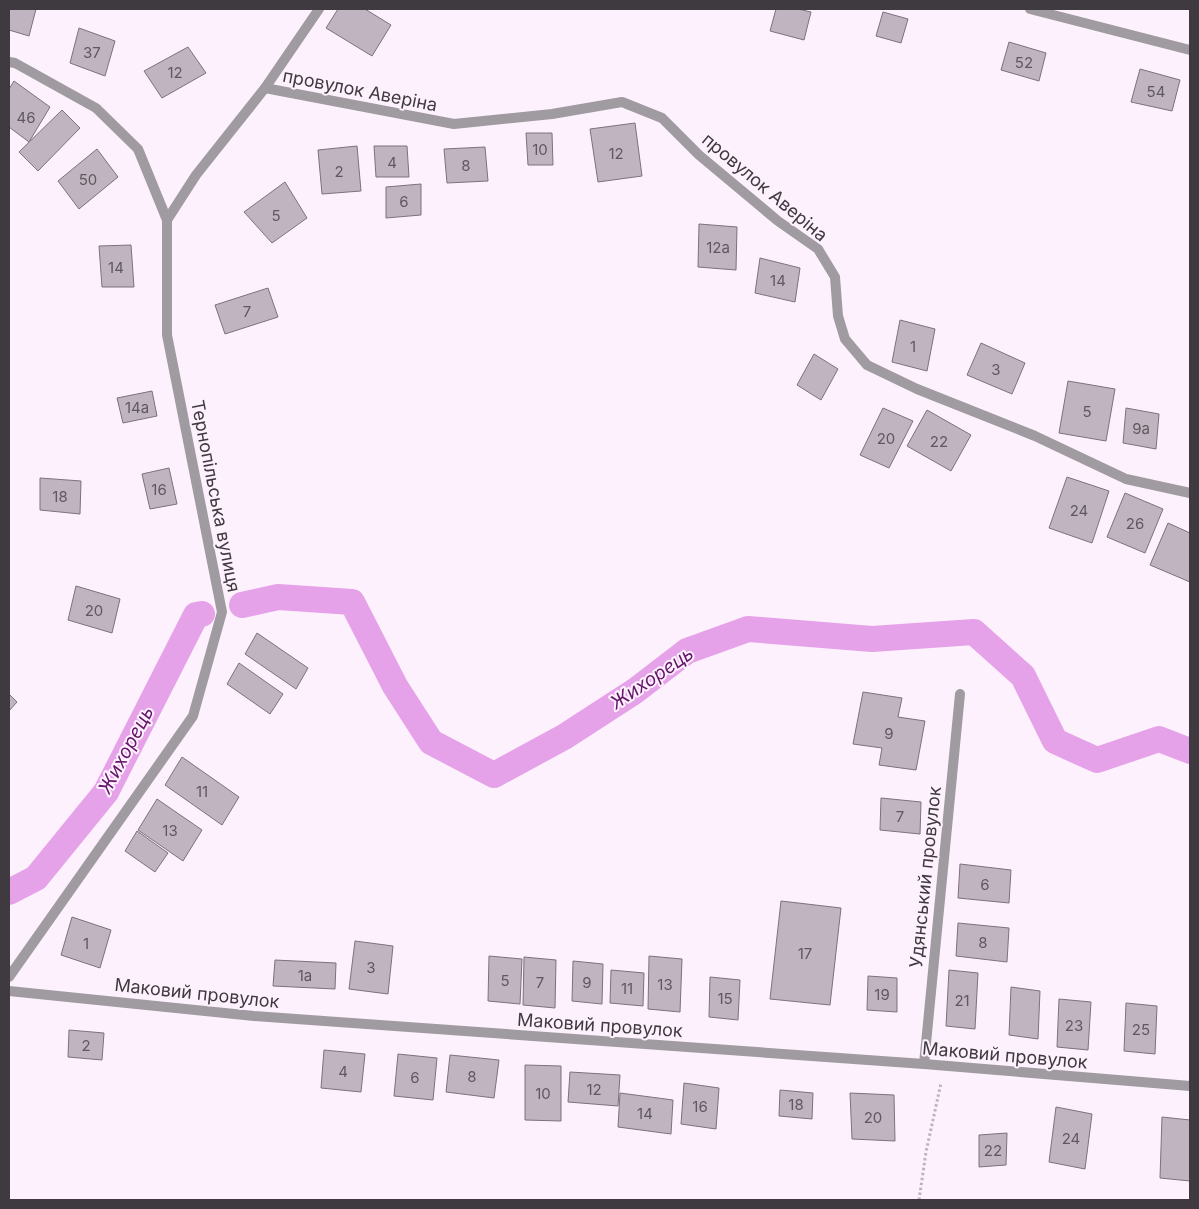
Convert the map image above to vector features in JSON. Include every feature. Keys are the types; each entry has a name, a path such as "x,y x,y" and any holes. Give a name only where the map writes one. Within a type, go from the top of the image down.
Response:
{"street":[{"path":"167,220 196,175 265,88 319,9"},
{"path":"1030,9 1190,50"},
{"path":"9,62 15,63 96,108 138,149 167,220"},
{"name":"провулок Аверіна","path":"265,88 454,124 552,114 622,102 662,118 699,155 778,221 818,249 835,277 838,316 845,339 867,365 917,389 1035,436 1126,479 1190,493"},
{"name":"Тернопільська вулиця","path":"9,977 193,716 222,612 167,335 167,220"},
{"name":"Удянський провулок","path":"924,1064 960,694"},
{"name":"Маковий провулок","path":"9,991 254,1016 924,1064 1190,1086"}],"path":[{"path":"919,1200 926,1152 945,1066"}],"building":[{"path":"9,9 36,9 29,36 9,30"},
{"path":"338,9 365,9 391,25 372,56 326,28"},
{"path":"776,9 798,9 811,12 804,40 770,31"},
{"path":"883,12 908,19 901,43 876,36"},
{"path":"79,28 115,41 105,76 70,63"},
{"path":"1009,42 1046,53 1039,81 1001,70"},
{"path":"188,47 206,73 162,98 144,71"},
{"path":"1140,69 1180,80 1172,111 1131,102"},
{"path":"14,81 50,107 29,142 9,127 9,89"},
{"path":"62,110 80,128 38,171 19,152"},
{"path":"635,123 642,176 598,182 590,129"},
{"path":"526,133 552,133 553,165 528,165"},
{"path":"357,146 361,191 322,194 318,150"},
{"path":"374,146 407,146 409,177 376,177"},
{"path":"485,147 488,181 447,183 444,149"},
{"path":"97,149 118,177 79,209 58,181"},
{"path":"285,182 307,218 272,243 244,212"},
{"path":"421,184 421,215 386,218 386,187"},
{"path":"699,224 737,227 736,270 698,267"},
{"path":"131,245 134,287 102,287 99,246"},
{"path":"760,258 800,268 795,302 755,293"},
{"path":"268,288 278,317 225,334 215,305"},
{"path":"900,320 935,329 927,371 892,362"},
{"path":"981,343 1025,363 1012,394 967,375"},
{"path":"814,354 838,369 821,400 797,385"},
{"path":"1068,381 1115,389 1106,441 1059,433"},
{"path":"152,391 157,416 123,423 117,398"},
{"path":"883,408 913,421 889,468 860,455"},
{"path":"1126,408 1159,414 1156,449 1123,443"},
{"path":"927,410 971,435 951,471 907,446"},
{"path":"169,468 177,504 150,509 142,474"},
{"path":"1067,477 1109,491 1092,543 1049,528"},
{"path":"40,478 81,481 80,514 40,510"},
{"path":"1125,493 1163,509 1145,553 1107,537"},
{"path":"1168,523 1190,533 1190,582 1150,565"},
{"path":"76,586 120,599 112,633 68,620"},
{"path":"257,633 308,668 296,689 245,654"},
{"path":"239,663 283,694 270,714 227,684"},
{"path":"863,692 902,698 898,717 925,721 916,770 879,765 882,748 853,744"},
{"path":"9,694 17,702 9,711"},
{"path":"182,757 239,797 222,825 165,785"},
{"path":"881,798 921,802 920,834 880,830"},
{"path":"157,799 202,830 183,861 138,830"},
{"path":"137,831 168,853 155,872 125,851"},
{"path":"960,864 1011,870 1009,903 958,898"},
{"path":"781,901 841,908 830,1005 770,999"},
{"path":"72,917 111,930 100,968 61,955"},
{"path":"958,923 1009,928 1007,962 956,956"},
{"path":"355,941 393,946 388,994 349,989"},
{"path":"489,956 522,959 520,1004 488,1001"},
{"path":"649,956 682,959 680,1012 648,1009"},
{"path":"524,957 556,960 555,1008 523,1005"},
{"path":"275,960 336,963 335,989 273,986"},
{"path":"573,961 603,964 602,1004 572,1001"},
{"path":"611,970 644,973 643,1006 610,1003"},
{"path":"949,970 978,973 975,1029 946,1026"},
{"path":"868,976 897,978 897,1012 867,1010"},
{"path":"710,977 740,980 738,1020 709,1017"},
{"path":"1011,987 1040,991 1038,1039 1009,1035"},
{"path":"1059,999 1091,1002 1088,1050 1057,1047"},
{"path":"1126,1003 1157,1006 1155,1054 1124,1051"},
{"path":"69,1030 104,1033 102,1060 68,1057"},
{"path":"324,1050 365,1054 361,1092 321,1088"},
{"path":"398,1054 437,1058 433,1100 394,1096"},
{"path":"450,1055 499,1060 494,1098 446,1092"},
{"path":"525,1065 561,1066 561,1121 525,1120"},
{"path":"570,1072 620,1075 618,1106 568,1102"},
{"path":"684,1083 719,1088 716,1129 681,1124"},
{"path":"780,1090 813,1093 812,1119 779,1116"},
{"path":"620,1093 673,1100 671,1134 618,1127"},
{"path":"850,1093 894,1095 895,1141 852,1139"},
{"path":"1056,1107 1092,1114 1085,1169 1049,1162"},
{"path":"1162,1117 1190,1120 1190,1181 1160,1178"},
{"path":"1007,1133 1006,1165 979,1167 979,1135"}],"waterway":[{"name":"Жихорець","path":"242,605 278,597 352,602 395,686 431,742 494,775 564,737 635,691 687,651 748,629 872,639 974,632 1023,676 1055,741 1097,760 1159,739 1190,751"},
{"name":"Жихорець","path":"9,892 36,878 106,792 196,615 202,614"}]}
